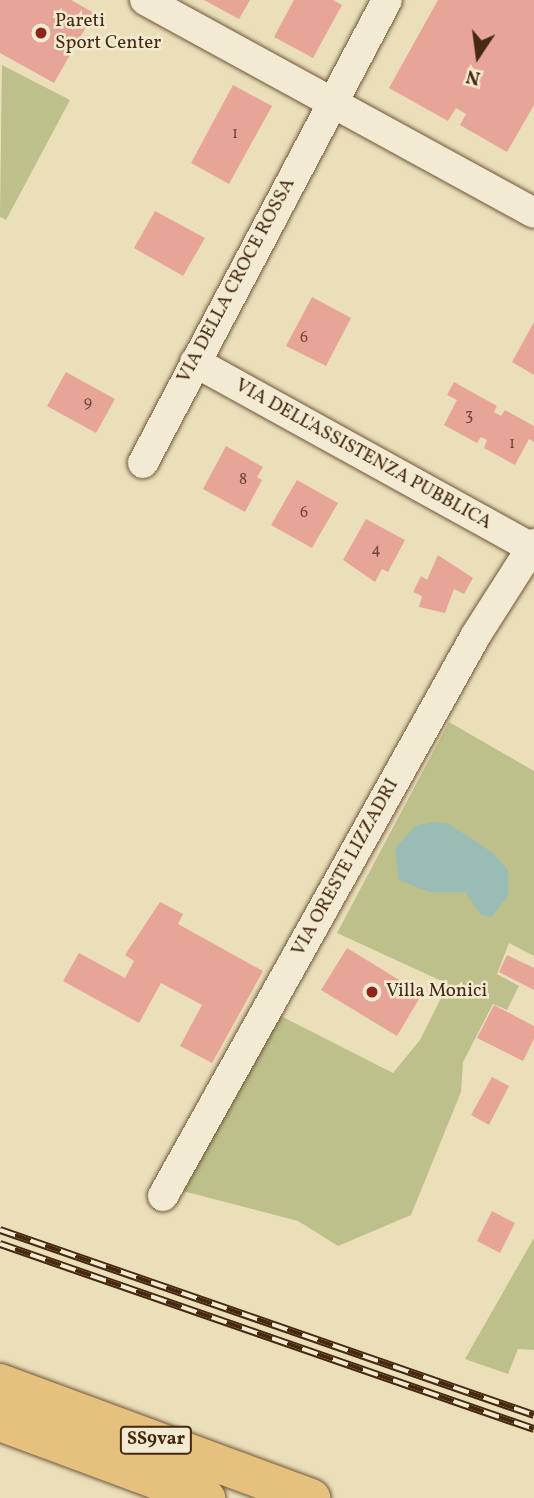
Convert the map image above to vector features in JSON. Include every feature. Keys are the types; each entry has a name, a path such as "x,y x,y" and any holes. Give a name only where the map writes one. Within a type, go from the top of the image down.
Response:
{"highway":[{"name":"SS9var","path":"0,1383 311,1498"},
{"name":"SS9var","path":"0,1422 206,1498"}],"street":[{"path":"145,0 534,213"},
{"name":"VIA DELLA CROCE ROSSA","path":"143,463 387,0"},
{"name":"VIA DELL'ASSISTENZA PUBBLICA","path":"195,362 533,546"},
{"name":"VIA ORESTE LIZZADRI","path":"163,1196 480,629 502,600 533,546"}],"green space":[{"path":"2,65 70,100 6,220 0,217"},
{"path":"449,722 534,771 534,956 509,943 497,974 519,986 507,1010 493,1004 463,1062 461,1092 411,1215 338,1246 298,1221 175,1189 275,1013 393,1073 420,1040 448,984 337,933"},
{"path":"534,1238 534,1350 518,1349 508,1374 465,1359"}],"water":[{"path":"433,822 449,824 493,853 508,870 508,896 492,917 481,915 465,892 429,892 399,880 395,849 415,826"}],"building":[{"name":"Pareti Sport Center","path":"0,0 71,0 94,13 54,83 0,53"},
{"path":"204,0 250,0 239,19"},
{"path":"294,0 333,0 342,5 313,58 274,37"},
{"path":"438,0 534,0 534,105 507,152 460,125 466,114 456,108 448,121 389,88"},
{"path":"233,85 272,106 229,184 191,163"},
{"path":"155,211 205,238 183,276 134,248"},
{"path":"312,297 351,318 326,366 286,346"},
{"path":"534,322 534,375 512,362"},
{"path":"66,372 115,399 96,433 47,406"},
{"path":"454,382 497,406 494,412 501,416 505,410 534,426 534,442 529,439 515,465 484,448 487,440 481,437 477,443 444,425 457,400 447,395"},
{"path":"226,446 263,467 257,477 262,480 245,512 203,489"},
{"path":"297,480 338,503 312,548 271,525"},
{"path":"366,519 405,540 388,572 382,569 375,582 343,560"},
{"path":"438,555 473,578 464,594 454,589 445,613 419,607 422,596 413,592 421,576 427,580"},
{"path":"160,902 183,914 178,924 263,971 212,1063 180,1046 202,1005 161,983 139,1023 63,981 79,953 125,978 134,961 125,955"},
{"name":"Villa Monici","path":"347,948 422,994 397,1036 321,990"},
{"path":"507,955 534,968 534,990 499,972"},
{"path":"494,1005 534,1026 534,1039 523,1061 477,1038"},
{"path":"492,1077 509,1086 489,1125 471,1115"},
{"path":"492,1211 515,1223 500,1253 477,1241"}],"railway":[{"path":"0,1230 534,1415"},
{"path":"0,1244 534,1429"}],"place":[{"name":"Pareti Sport Center","path":"41,33"},
{"name":"Villa Monici","path":"372,992"}]}
